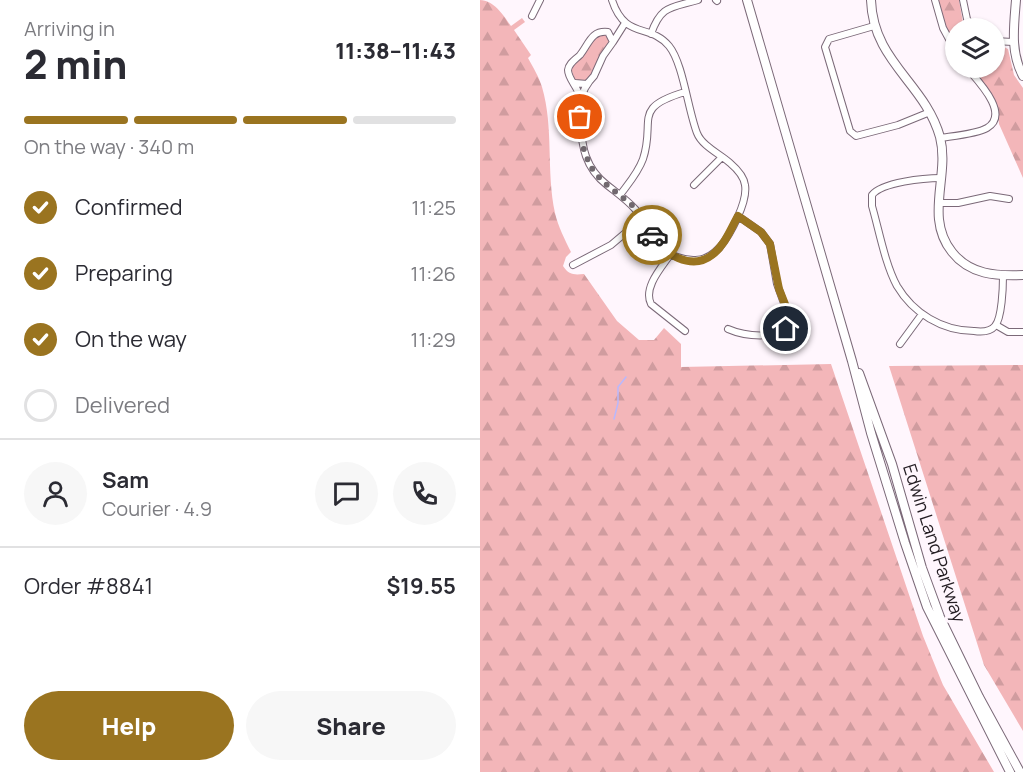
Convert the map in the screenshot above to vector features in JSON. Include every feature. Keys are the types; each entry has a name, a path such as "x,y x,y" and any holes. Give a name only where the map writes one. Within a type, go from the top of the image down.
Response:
{"main road":[{"name":"Edwin Land Parkway","path":"747,0 839,314 871,433 905,543 927,607 1010,772"},
{"path":"871,0 874,26 891,60 930,112 940,138 943,164 938,203 939,225 952,252 973,269 1003,276 1023,275"},
{"path":"1016,0 1013,42 1019,69 1023,76"},
{"name":"Edwin Land Parkway","path":"839,314 892,464 922,568 940,617 979,697 1020,772"}],"street":[{"path":"532,16 540,0"},
{"path":"612,0 616,12 625,23 636,30 660,38 671,49 699,137 740,173 745,185 746,194 738,216 721,246 708,258 699,261 670,255 658,244 633,206 596,175 586,159 582,141 580,93 569,74 570,64 597,33 615,30 625,23"},
{"path":"651,34 658,17 664,11 698,0"},
{"path":"935,0 945,32"},
{"path":"963,0 967,18"},
{"path":"580,100 602,58 625,23"},
{"path":"874,26 829,39 825,47 850,131 856,136 898,125 930,112"},
{"path":"606,32 611,35 613,42"},
{"path":"1005,42 1013,42"},
{"path":"940,138 987,128 994,121 996,113 993,104 974,78"},
{"path":"575,83 582,85 589,82"},
{"path":"620,195 639,169 643,159 648,118 653,109 666,98 685,92"},
{"path":"694,185 722,157"},
{"path":"941,178 914,179 878,189 871,197 894,278 906,298 922,314 935,322 959,330 983,331 996,326 1008,332 1023,332"},
{"path":"938,203 958,203 990,196 1009,199"},
{"path":"728,329 742,334 776,334 786,329 790,320 779,289 770,244 761,232 738,216"},
{"path":"573,266 611,245 643,218"},
{"path":"670,255 649,288 649,298 651,304 685,331"},
{"path":"996,326 1002,300 1003,276"},
{"path":"900,345 922,314"}],"green space":[{"path":"480,0 494,6 511,26 522,18 525,22 514,30 531,55 528,58 541,83 546,102 552,197 560,228 571,252 566,257 563,266 565,269 572,274 584,274 617,321 639,340 654,340 664,328 681,344 681,367 831,364 923,636 943,685 994,772 480,772"},
{"path":"939,0 959,0 962,18 945,18 945,24 940,13"},
{"path":"600,34 608,35 611,42 586,81 575,81 571,68 588,45"},
{"path":"1005,48 1008,49 1014,75 1023,88 1023,178 999,124 997,105 978,78 1005,78"},
{"path":"1023,365 1023,731 984,665 889,366"}],"waterway":[{"path":"614,419 618,403 618,387 626,377"}],"way so far":[{"path":"580,117 584,154 590,166 602,181 633,206 652,235"}],"route":[{"path":"652,235 670,255 680,259 699,261 708,258 721,246 738,216 754,227 770,244 779,289 789,316 786,329"}]}
